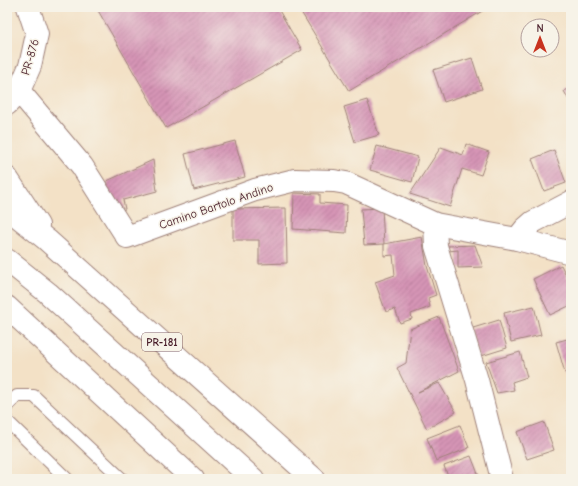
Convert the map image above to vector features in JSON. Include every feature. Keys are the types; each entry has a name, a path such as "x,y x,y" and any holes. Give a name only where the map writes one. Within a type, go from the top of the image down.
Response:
{"street":[{"name":"PR-876","path":"13,97 30,66 37,34 28,7"},
{"name":"Camino Bartolo Andino","path":"13,97 82,166 127,237 255,190 295,180 334,181 346,183 436,224 517,239 571,253"},
{"path":"7,178 46,240"},
{"path":"517,239 533,222 571,202"},
{"name":"PR-181","path":"7,208 46,240 314,479"},
{"path":"436,224 436,246 477,380 502,479"},
{"path":"7,260 48,293 253,479"},
{"path":"7,307 193,479"}],"lane":[{"path":"7,406 17,396 34,396 122,479"},
{"path":"7,419 8,422 67,479"}],"building":[{"path":"96,7 277,7 302,50 166,128"},
{"path":"298,7 489,7 349,91"},
{"path":"472,58 482,89 444,102 433,70"},
{"path":"571,88 571,104 564,91"},
{"path":"367,100 379,135 355,142 344,107"},
{"path":"235,141 245,177 194,190 185,154"},
{"path":"466,144 489,152 481,175 462,169 450,207 410,194 441,147 463,155"},
{"path":"377,146 418,157 412,182 370,170"},
{"path":"554,150 566,183 544,191 532,159"},
{"path":"153,160 157,191 123,200 125,209 121,210 102,187 108,185 107,181"},
{"path":"294,193 320,194 320,203 347,205 346,233 293,229"},
{"path":"286,208 287,263 259,264 259,240 233,240 233,209"},
{"path":"382,208 384,244 364,245 361,209"},
{"path":"422,237 427,266 436,295 428,298 430,307 411,314 412,319 400,323 395,309 386,312 375,282 395,275 393,255 384,256 384,244"},
{"path":"475,245 483,267 458,268 458,250 448,251 448,246"},
{"path":"561,265 571,285 571,305 550,315 533,279"},
{"path":"534,306 541,335 511,342 504,313"},
{"path":"439,317 459,371 418,392 439,383 456,412 427,429 397,368 406,363 410,329"},
{"path":"499,320 507,348 478,357 470,329"},
{"path":"571,338 571,372 565,373 556,342"},
{"path":"520,352 527,377 512,382 514,390 497,393 486,362"},
{"path":"544,422 554,450 527,459 517,432"},
{"path":"460,425 469,448 436,461 427,438"},
{"path":"471,456 480,479 449,479 444,466"}]}
